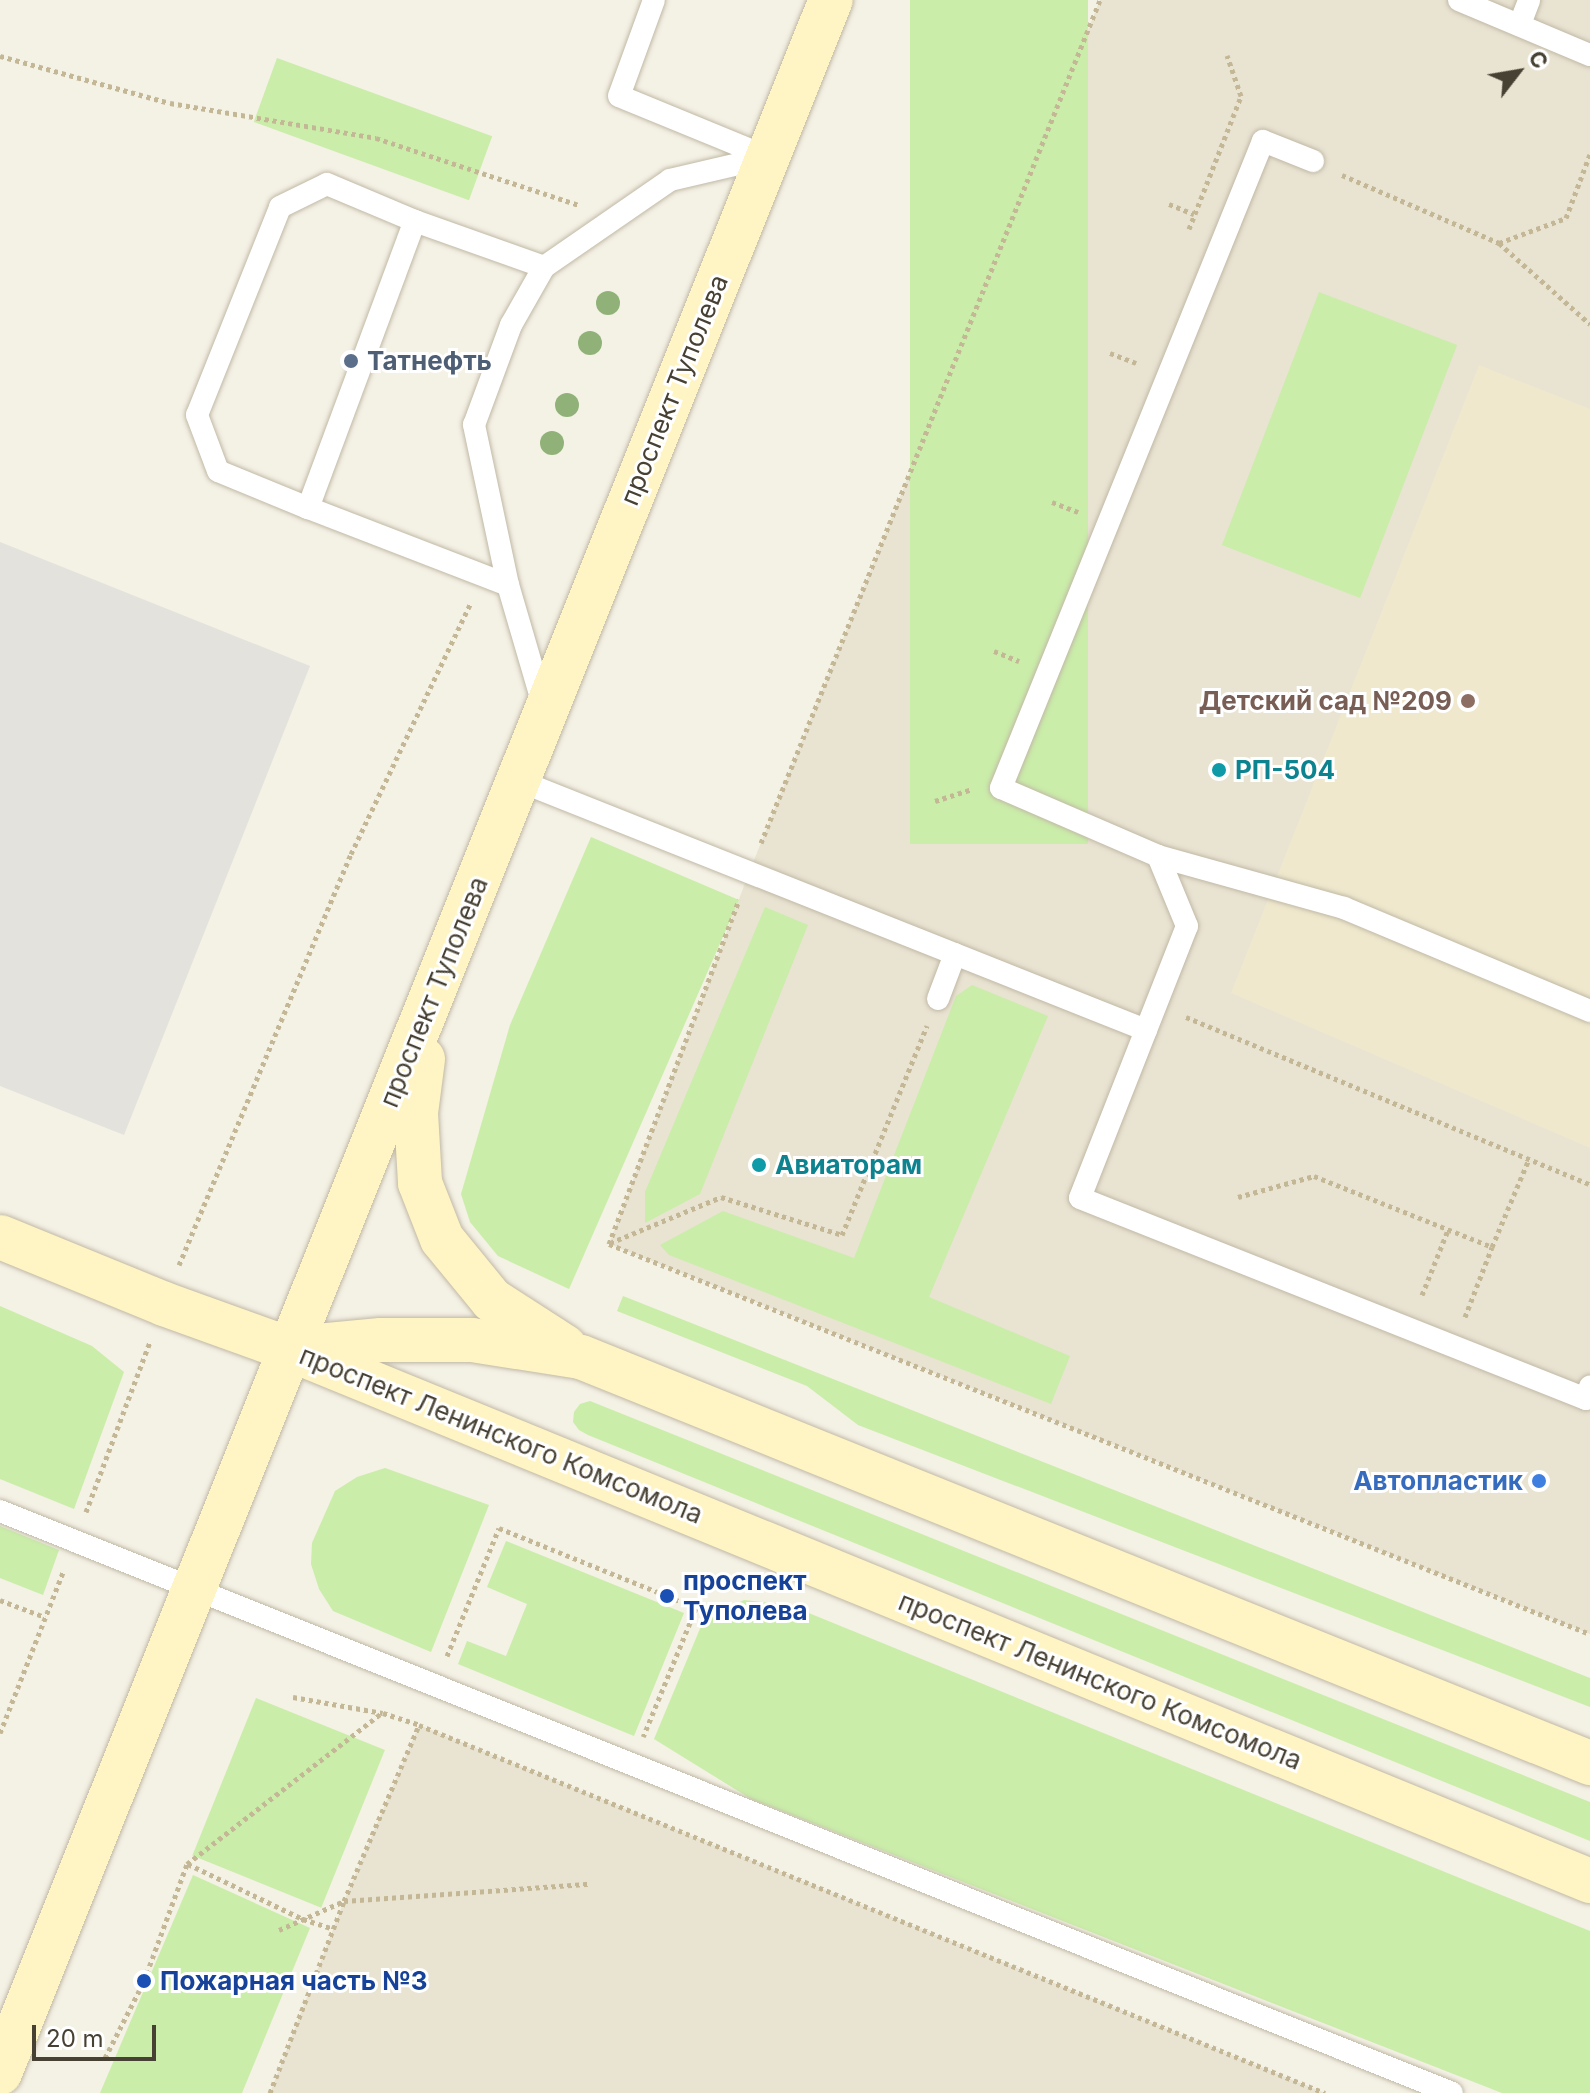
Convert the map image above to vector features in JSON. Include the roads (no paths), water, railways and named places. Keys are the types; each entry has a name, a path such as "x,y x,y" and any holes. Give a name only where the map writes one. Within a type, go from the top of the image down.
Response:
{"main road":[{"name":"проспект Туполева","path":"0,2073 831,0"},
{"path":"428,1010 417,1127 420,1183 442,1239 492,1300 581,1357"},
{"path":"0,1237 164,1304 289,1349"},
{"name":"проспект Ленинского Комсомола","path":"289,1349 381,1340 472,1340 581,1357 1590,1763"},
{"name":"проспект Ленинского Комсомола","path":"289,1349 1590,1881"}],"lane":[{"path":"654,0 619,96 768,157"},
{"path":"1459,0 1590,55"},
{"path":"1520,24 1529,0"},
{"path":"1313,161 1263,141 1001,788 1158,856 1344,908 1590,1011"},
{"path":"545,712 508,585 474,425 511,325 544,267 670,180 768,157"},
{"path":"508,585 218,471 197,415 280,207 327,184 415,221 544,267"},
{"path":"308,508 415,221"},
{"path":"517,780 750,870 1146,1030"},
{"path":"1158,856 1187,926 1080,1198 1586,1399 1590,1387"},
{"path":"938,999 955,954"},
{"path":"0,1511 1452,2093"}],"place":[{"name":"Татнефть","path":"351,361"},
{"name":"Детский сад №209","path":"1468,701"},
{"name":"РП-504","path":"1219,770"},
{"name":"Авиаторам","path":"759,1165"},
{"name":"Автопластик","path":"1539,1481"},
{"name":"проспект Туполева","path":"667,1596"},
{"name":"Пожарная часть №3","path":"144,1981"}]}
